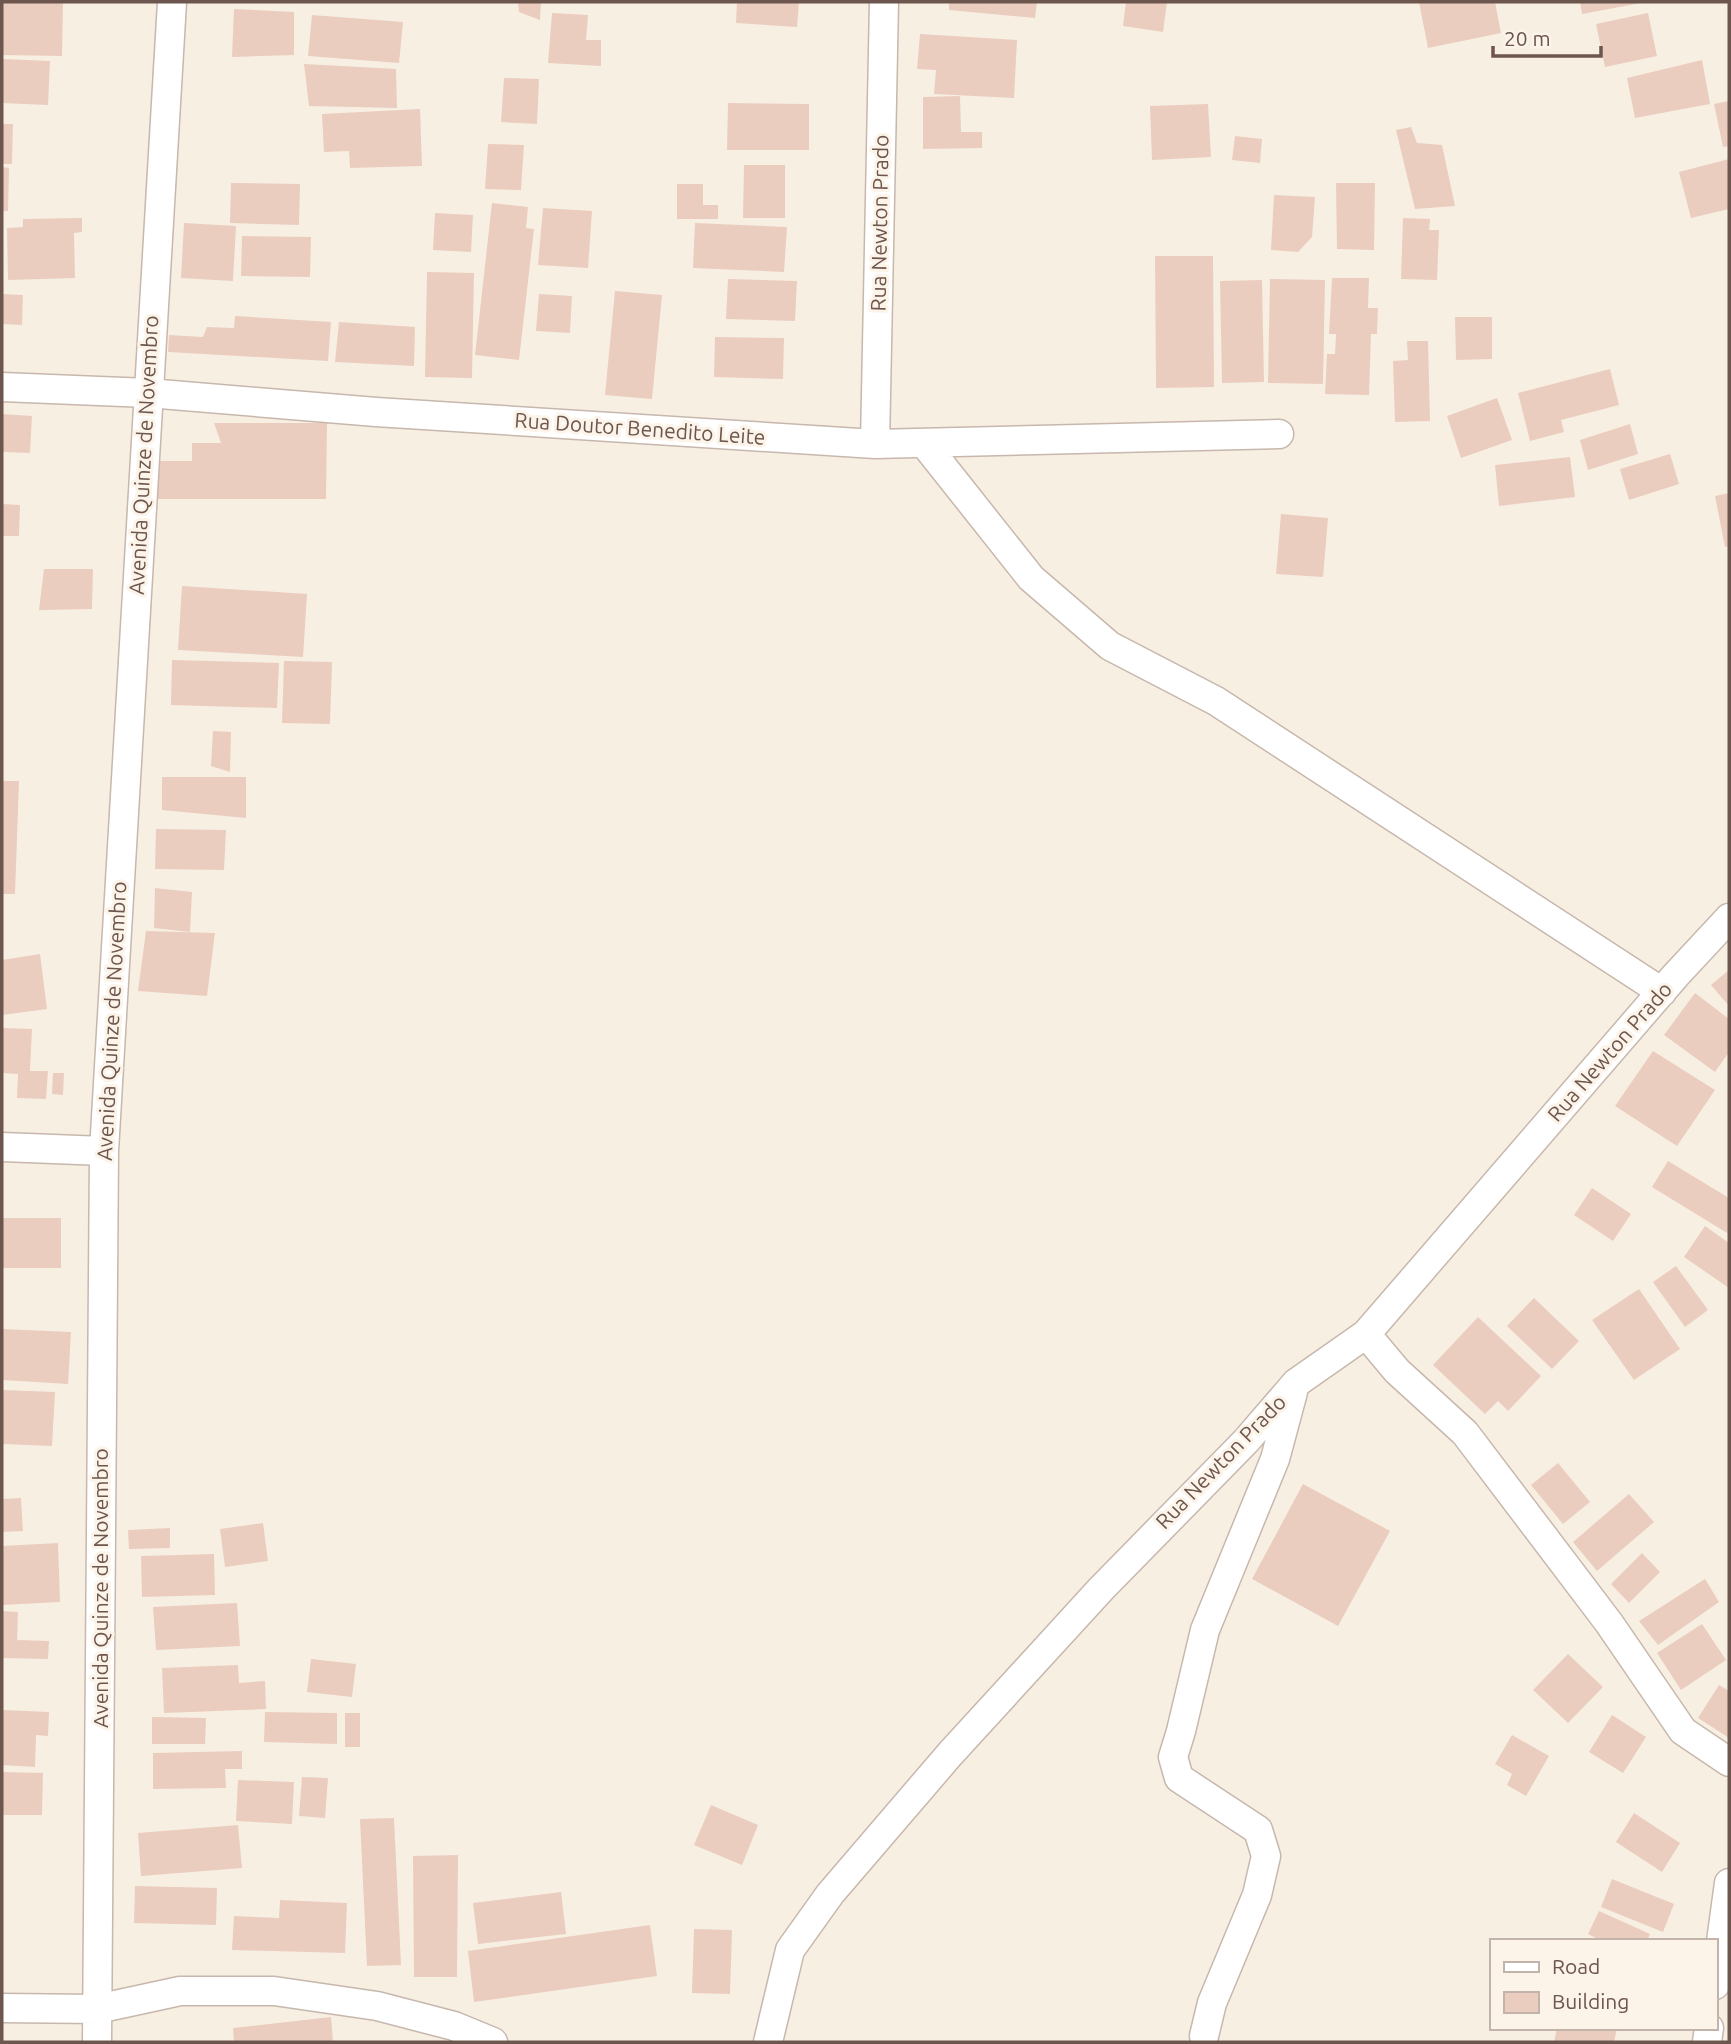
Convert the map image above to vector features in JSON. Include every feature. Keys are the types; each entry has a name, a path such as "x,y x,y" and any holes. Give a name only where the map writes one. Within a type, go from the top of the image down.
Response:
{"street":[{"name":"Avenida Quinze de Novembro","path":"97,2042 104,1151 172,2"},
{"name":"Rua Newton Prado","path":"875,444 884,2"},
{"name":"Rua Doutor Benedito Leite","path":"2,387 148,393 376,412 875,444 1279,435"},
{"path":"924,443 1031,579 1110,646 1216,701 1662,992"},
{"name":"Rua Newton Prado","path":"768,2042 790,1950 830,1895 950,1754 1101,1589 1246,1441 1296,1383 1366,1334 1729,918"},
{"path":"2,1147 104,1151"},
{"path":"1366,1334 1397,1371 1465,1433 1609,1623 1683,1731 1729,1762"},
{"path":"1204,2036 1212,2003 1257,1895 1266,1856 1258,1830 1180,1778 1173,1757 1205,1630 1275,1459 1296,1383"},
{"path":"1717,1970 1729,1883"},
{"path":"2,2008 97,2009 180,1991 274,1991 377,2006 454,2026 494,2042"}],"building":[{"path":"2,2 63,2 62,56 2,55"},
{"path":"518,2 541,2 540,20 519,12"},
{"path":"737,2 799,2 797,27 736,23"},
{"path":"949,2 1037,2 1035,18 949,10"},
{"path":"1126,2 1167,2 1163,32 1123,26"},
{"path":"1419,2 1495,2 1501,33 1428,48"},
{"path":"1580,2 1641,2 1641,3 1582,14"},
{"path":"234,9 294,12 294,55 232,57"},
{"path":"552,13 588,15 586,40 601,40 601,66 548,63"},
{"path":"1648,13 1657,56 1605,67 1596,24"},
{"path":"312,15 403,22 399,63 308,56"},
{"path":"920,34 1017,40 1014,98 934,94 936,70 917,69"},
{"path":"2,59 50,61 48,105 2,103"},
{"path":"1702,60 1710,104 1635,118 1627,78"},
{"path":"304,64 396,69 397,108 309,106"},
{"path":"504,78 539,79 537,124 501,122"},
{"path":"960,96 961,132 982,132 982,148 923,149 923,97"},
{"path":"1729,101 1729,146 1723,147 1714,104"},
{"path":"728,103 809,104 809,150 727,150"},
{"path":"1208,104 1211,157 1152,160 1150,106"},
{"path":"420,109 422,166 350,168 349,151 324,152 322,114"},
{"path":"2,124 13,124 12,164 2,164"},
{"path":"1411,127 1417,143 1442,145 1455,206 1415,209 1396,130"},
{"path":"1235,136 1262,139 1260,163 1232,160"},
{"path":"488,144 524,145 521,190 485,189"},
{"path":"1729,159 1729,209 1691,218 1679,172"},
{"path":"744,165 785,165 785,218 743,218"},
{"path":"2,167 9,168 8,211 2,211"},
{"path":"231,183 300,184 299,225 230,223"},
{"path":"1336,183 1375,183 1374,250 1337,249"},
{"path":"677,184 703,184 703,205 718,205 718,219 677,219"},
{"path":"1274,195 1315,197 1312,237 1298,252 1271,250"},
{"path":"492,203 528,207 526,228 534,229 519,360 475,355"},
{"path":"543,208 592,211 588,268 538,265"},
{"path":"435,213 473,215 471,252 433,250"},
{"path":"82,218 82,232 74,233 75,278 8,280 7,228 23,227 23,219"},
{"path":"1403,218 1430,219 1429,230 1439,230 1437,280 1401,279"},
{"path":"184,223 236,226 233,281 181,278"},
{"path":"695,223 787,227 784,272 693,268"},
{"path":"242,236 311,237 310,277 241,276"},
{"path":"1155,256 1213,256 1214,387 1156,388"},
{"path":"427,272 474,273 472,378 425,377"},
{"path":"1332,278 1369,278 1368,308 1378,308 1377,334 1371,334 1369,395 1325,394 1327,354 1335,354 1336,334 1329,334"},
{"path":"728,279 797,281 795,321 726,319"},
{"path":"1270,279 1325,280 1323,384 1268,383"},
{"path":"1262,280 1264,382 1222,383 1220,281"},
{"path":"615,291 662,295 652,399 605,395"},
{"path":"2,294 23,295 22,325 2,324"},
{"path":"539,294 572,296 570,333 536,331"},
{"path":"235,316 331,322 328,361 168,352 169,335 203,337 207,327 234,328"},
{"path":"1455,317 1492,317 1492,359 1456,360"},
{"path":"339,322 415,327 414,366 335,362"},
{"path":"715,337 784,338 783,379 714,377"},
{"path":"1407,341 1428,341 1430,421 1395,422 1393,361 1408,360"},
{"path":"1610,369 1619,405 1561,420 1564,432 1530,441 1518,393"},
{"path":"1497,398 1512,440 1461,458 1447,416"},
{"path":"2,414 32,416 30,453 2,452"},
{"path":"214,423 327,423 326,499 158,499 158,461 192,461 192,443 221,443"},
{"path":"1630,424 1638,454 1588,470 1580,440"},
{"path":"1670,454 1679,484 1629,500 1620,469"},
{"path":"1570,457 1575,497 1499,506 1495,465"},
{"path":"1729,493 1729,546 1725,547 1715,496"},
{"path":"2,504 20,505 19,536 2,536"},
{"path":"1281,514 1328,518 1323,577 1276,574"},
{"path":"44,569 93,569 92,609 39,610"},
{"path":"182,586 307,594 303,657 178,650"},
{"path":"172,660 279,663 277,708 171,705"},
{"path":"284,661 332,662 330,724 282,723"},
{"path":"213,731 231,732 230,772 211,766"},
{"path":"162,777 246,777 246,818 162,810"},
{"path":"2,781 19,781 15,894 2,894"},
{"path":"156,829 226,830 224,870 155,869"},
{"path":"155,888 192,892 190,932 154,928"},
{"path":"146,931 215,933 207,996 138,991"},
{"path":"40,954 47,1009 2,1015 2,960"},
{"path":"1729,970 1729,1006 1711,985"},
{"path":"1695,993 1729,1019 1729,1052 1715,1072 1664,1035"},
{"path":"2,1028 32,1029 30,1071 48,1071 46,1099 17,1098 18,1074 2,1073"},
{"path":"1653,1051 1715,1090 1677,1146 1615,1106"},
{"path":"53,1073 64,1073 63,1095 52,1094"},
{"path":"1668,1161 1729,1198 1727,1233 1652,1187"},
{"path":"1592,1188 1631,1214 1613,1241 1574,1215"},
{"path":"2,1218 61,1218 61,1268 2,1268"},
{"path":"1705,1226 1729,1243 1729,1288 1684,1257"},
{"path":"1676,1266 1708,1310 1685,1327 1653,1282"},
{"path":"1639,1289 1680,1349 1634,1380 1592,1320"},
{"path":"1534,1298 1579,1341 1552,1369 1507,1326"},
{"path":"1478,1317 1541,1376 1508,1411 1498,1401 1485,1414 1433,1365"},
{"path":"2,1329 71,1332 68,1384 2,1380"},
{"path":"2,1390 55,1392 52,1446 2,1444"},
{"path":"1558,1463 1590,1502 1563,1524 1531,1485"},
{"path":"1303,1484 1390,1531 1338,1626 1252,1579"},
{"path":"1629,1494 1654,1522 1597,1571 1573,1542"},
{"path":"21,1498 23,1531 2,1532 2,1499"},
{"path":"263,1523 268,1561 225,1567 220,1529"},
{"path":"170,1528 170,1548 129,1549 128,1530"},
{"path":"58,1543 60,1602 2,1605 2,1546"},
{"path":"1642,1553 1660,1572 1629,1603 1611,1584"},
{"path":"214,1554 215,1595 142,1597 141,1556"},
{"path":"1705,1579 1719,1602 1658,1645 1639,1621"},
{"path":"237,1603 240,1646 156,1650 153,1607"},
{"path":"2,1611 18,1612 17,1640 49,1641 48,1659 2,1658"},
{"path":"1702,1624 1726,1660 1681,1690 1657,1653"},
{"path":"1568,1654 1603,1687 1568,1723 1533,1690"},
{"path":"311,1659 356,1664 352,1697 307,1692"},
{"path":"238,1665 239,1683 265,1681 266,1709 164,1713 162,1668"},
{"path":"1719,1685 1729,1691 1729,1738 1698,1718"},
{"path":"2,1710 49,1712 48,1736 36,1735 35,1767 2,1765"},
{"path":"265,1712 337,1713 337,1744 264,1742"},
{"path":"345,1713 360,1713 360,1747 345,1747"},
{"path":"1612,1715 1646,1737 1623,1773 1589,1752"},
{"path":"152,1717 206,1718 205,1744 152,1744"},
{"path":"1512,1735 1549,1756 1526,1796 1507,1785 1512,1774 1495,1764"},
{"path":"242,1751 242,1769 225,1769 226,1788 153,1789 153,1753"},
{"path":"2,1772 43,1773 42,1815 2,1815"},
{"path":"302,1777 328,1778 325,1818 299,1816"},
{"path":"238,1780 294,1782 292,1824 236,1821"},
{"path":"711,1805 758,1825 742,1865 694,1845"},
{"path":"1634,1813 1680,1843 1662,1872 1616,1842"},
{"path":"394,1818 401,1965 367,1966 360,1819"},
{"path":"238,1825 242,1868 141,1876 138,1833"},
{"path":"458,1855 457,1977 414,1977 413,1856"},
{"path":"1612,1879 1674,1904 1663,1932 1601,1907"},
{"path":"135,1886 217,1888 216,1925 134,1923"},
{"path":"561,1892 566,1934 478,1944 473,1903"},
{"path":"280,1900 347,1903 345,1953 232,1950 234,1916 279,1918"},
{"path":"1599,1911 1650,1934 1648,1939 1598,1939 1588,1934"},
{"path":"650,1925 657,1976 474,2002 468,1951"},
{"path":"694,1929 732,1930 730,1994 692,1993"},
{"path":"331,2017 333,2042 234,2042 233,2028"},
{"path":"1557,2030 1617,2030 1614,2042 1554,2042"}]}
